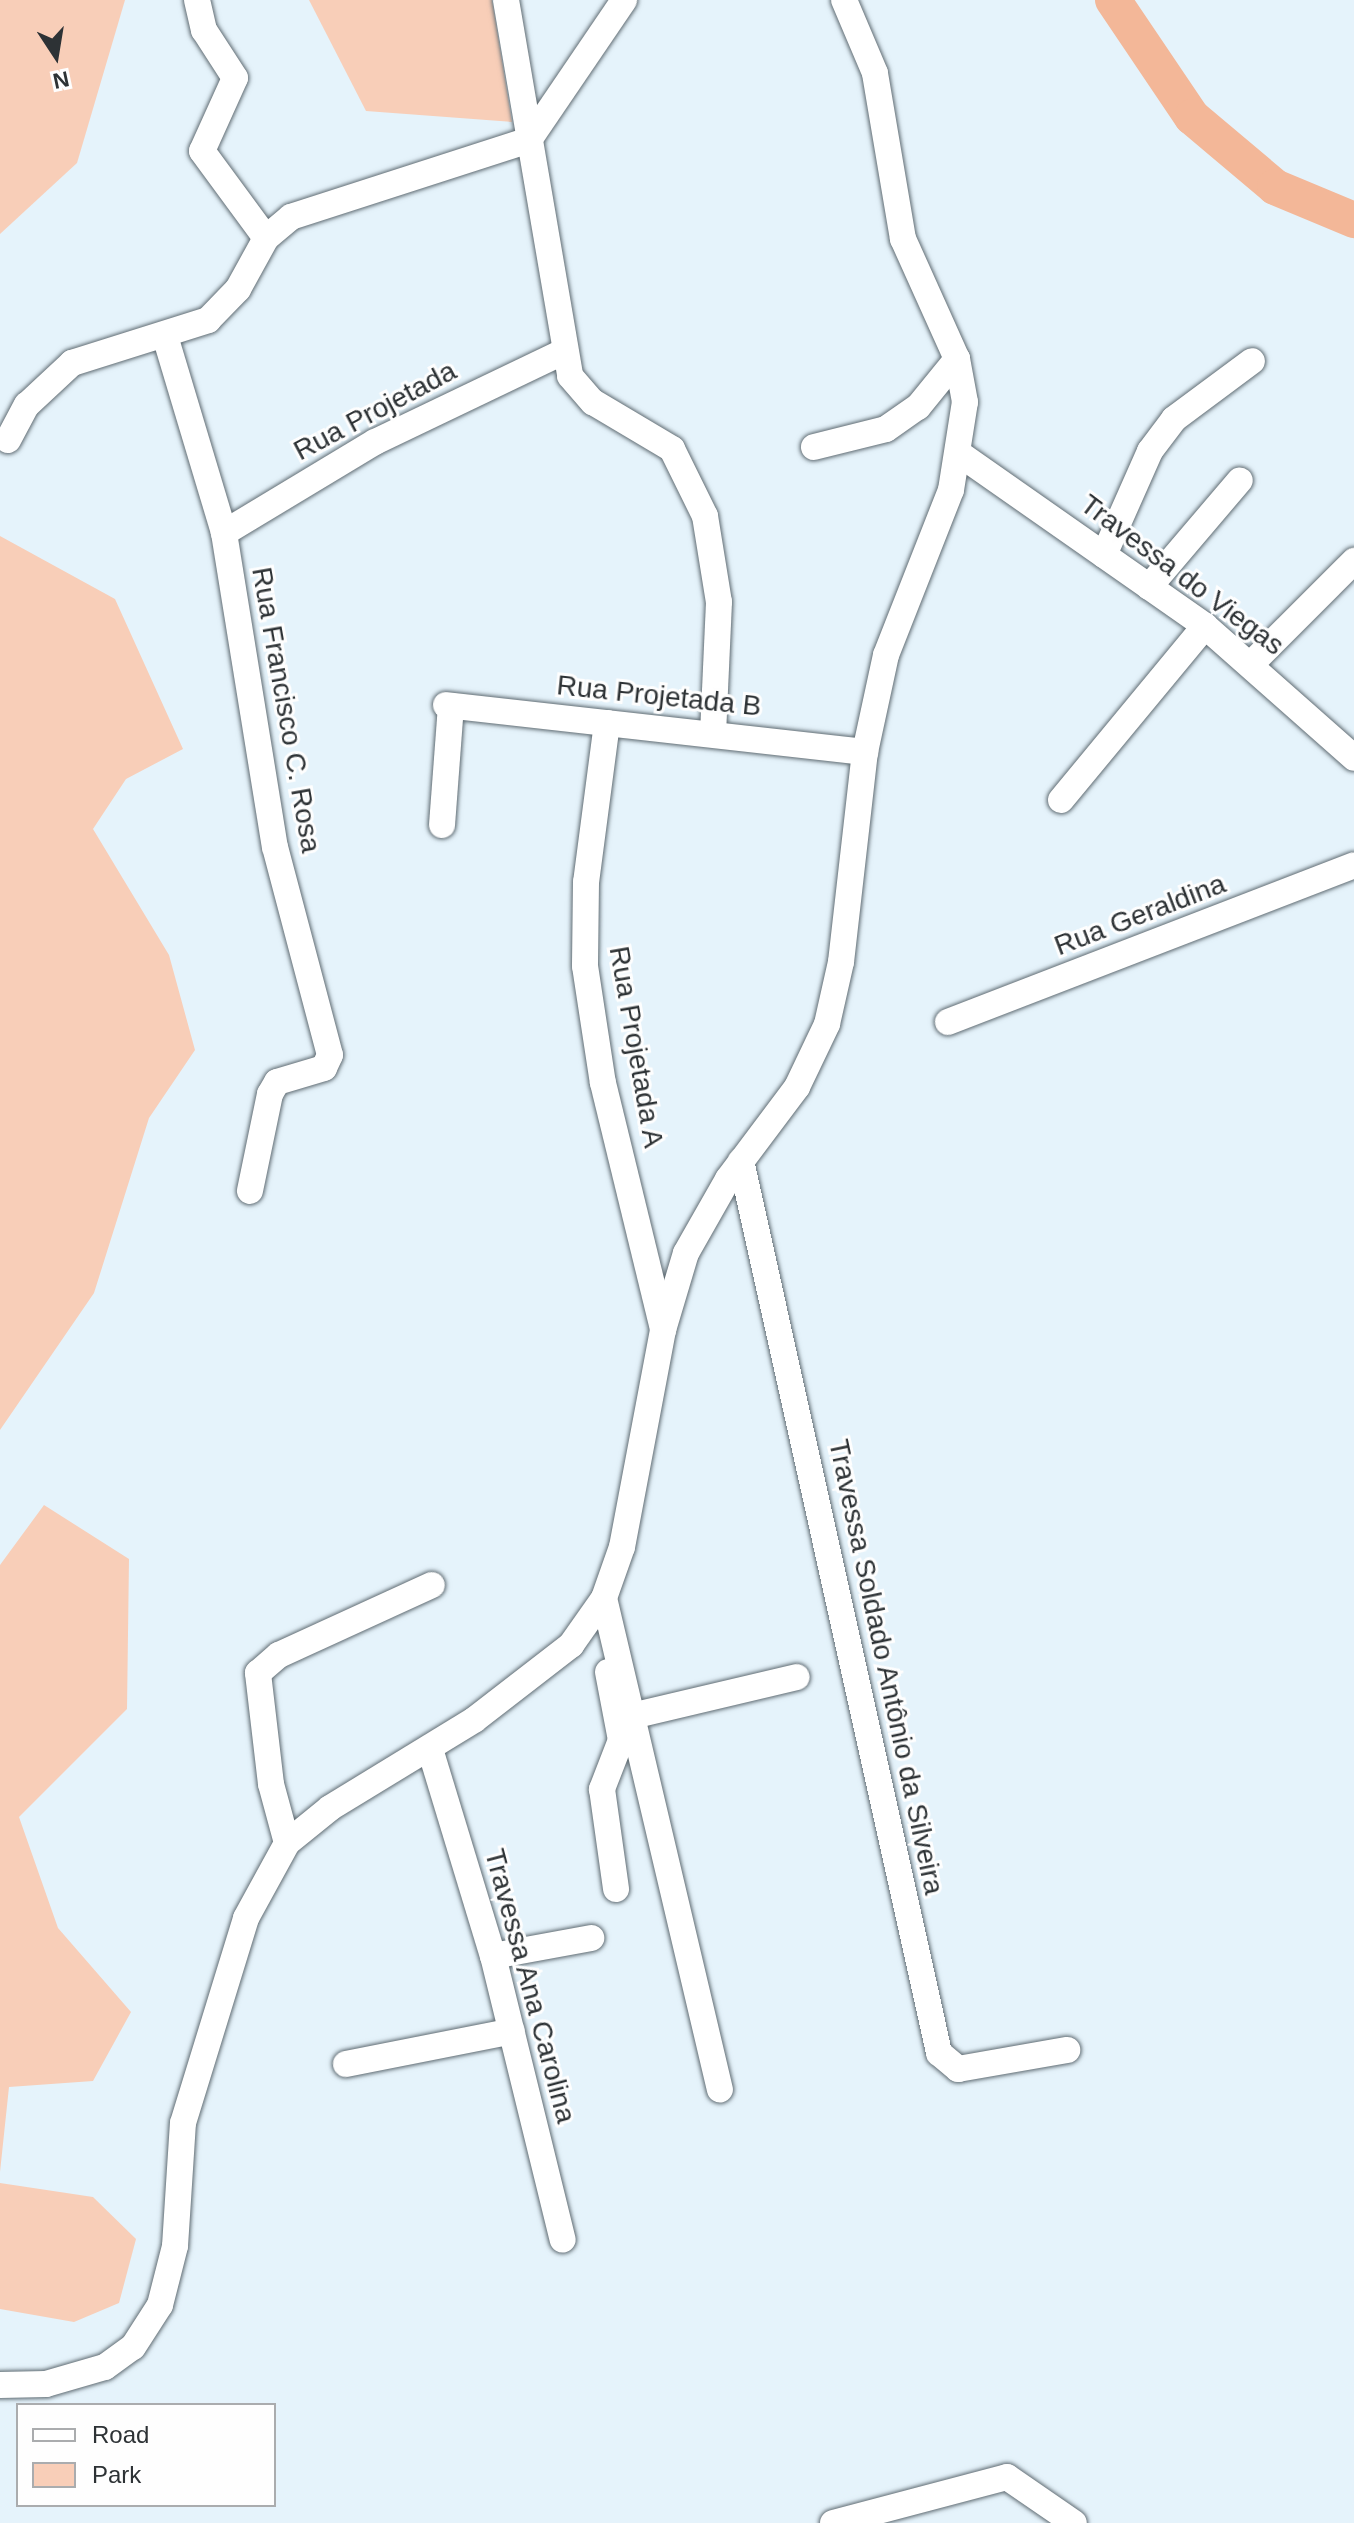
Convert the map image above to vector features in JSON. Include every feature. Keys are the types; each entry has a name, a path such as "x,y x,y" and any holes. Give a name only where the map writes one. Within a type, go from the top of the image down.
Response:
{"street":[{"path":"197,0 204,30 235,78 202,151 266,238"},
{"path":"506,0 561,353 580,391 650,430 690,477 705,516 719,602 713,733"},
{"path":"8,440 27,405 72,363 165,336 225,306 266,238 291,217 529,140 624,0"},
{"path":"0,2385 46,2384 105,2367 133,2347 160,2305 175,2246 183,2123 246,1918 287,1843 330,1808 430,1749 571,1645 598,1606 622,1547 663,1330 686,1253 741,1161 797,1087 827,1024 841,962 865,752 886,655 961,455 965,402 957,359 903,239 875,73 844,0"},
{"name":"Rua Francisco C. Rosa","path":"165,336 224,533 275,847 328,1043 324,1068 277,1082 270,1094 250,1191"},
{"name":"Rua Projetada","path":"224,533 375,442 561,353"},
{"path":"814,447 886,429 918,407 957,359"},
{"path":"1104,555 1150,451 1174,419 1252,361"},
{"name":"Travessa do Viegas","path":"961,455 1205,626 1354,758"},
{"path":"1149,587 1240,480"},
{"path":"1251,664 1354,561"},
{"path":"1061,800 1205,626"},
{"name":"Rua Projetada B","path":"442,825 449,705 865,752"},
{"name":"Rua Projetada A","path":"607,723 586,882 585,966 603,1083 663,1330"},
{"name":"Rua Geraldina","path":"948,1022 1354,865"},
{"name":"Travessa Soldado Antônio da Silveira","path":"741,1161 939,2053 958,2069 1067,2050"},
{"path":"287,1843 271,1784 258,1673 279,1655 432,1585"},
{"path":"598,1606 636,1715 720,2090"},
{"path":"598,1606 621,1740 602,1789 616,1889"},
{"path":"636,1715 797,1677"},
{"name":"Travessa Ana Carolina","path":"430,1749 493,1956 563,2240"},
{"path":"493,1956 591,1938"},
{"path":"346,2064 512,2031"},
{"path":"833,2523 898,2516 1007,2477 1074,2523"}],"green space":[{"path":"0,0 125,0 77,163 0,234"},
{"path":"309,0 492,0 512,122 366,111"},
{"path":"0,536 115,599 183,749 126,779 93,829 169,955 195,1050 149,1118 94,1293 0,1430"},
{"path":"44,1505 129,1559 127,1709 19,1817 58,1928 131,2012 93,2081 9,2087 0,2172 0,1565"},
{"path":"0,2183 93,2197 136,2239 119,2303 74,2322 0,2309"}],"waterway":[{"path":"1113,0 1192,117 1275,187 1354,220"}]}
